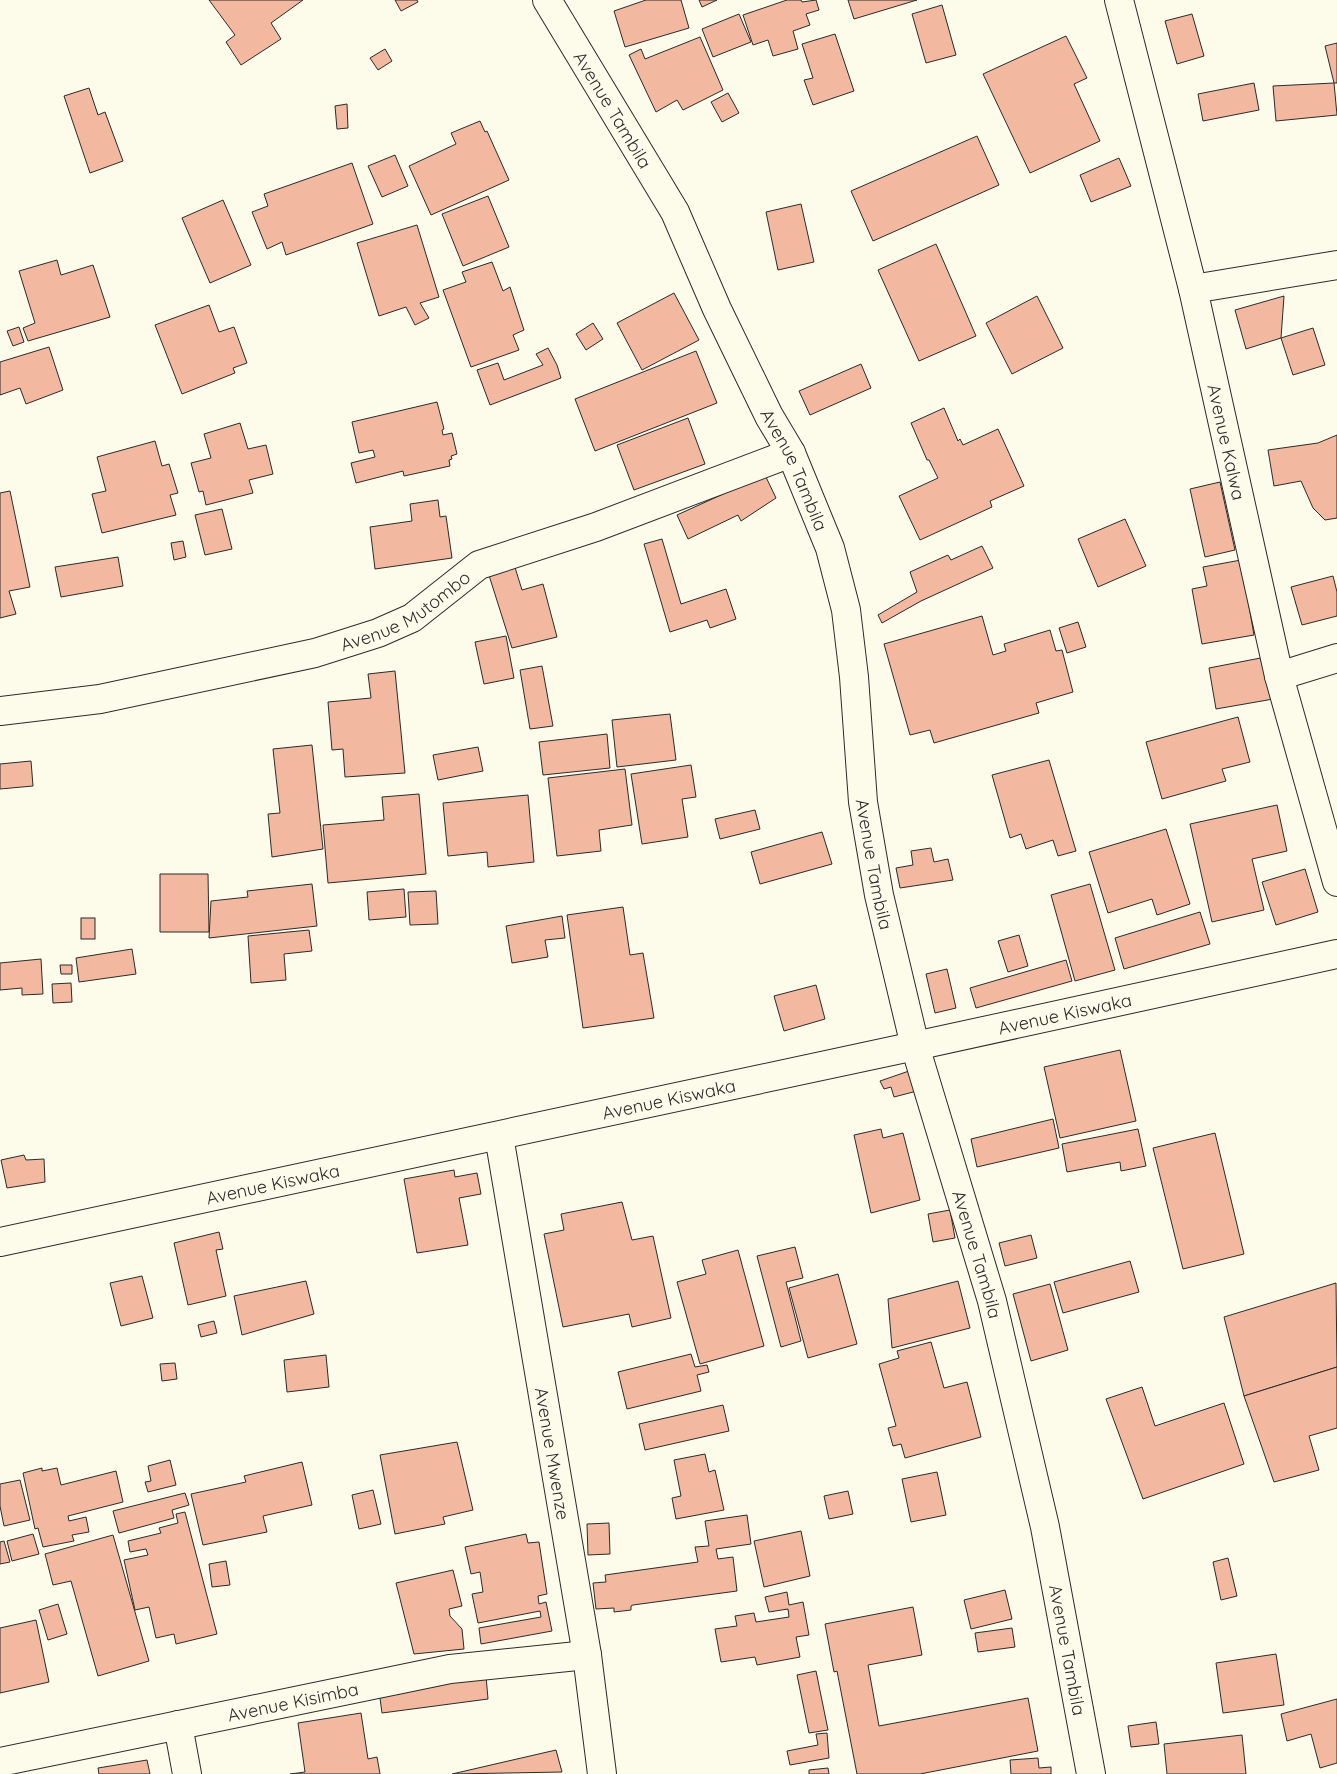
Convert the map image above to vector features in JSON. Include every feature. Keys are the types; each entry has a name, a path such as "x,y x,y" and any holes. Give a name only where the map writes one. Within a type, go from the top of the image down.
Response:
{"street":[{"name":"Avenue Tambila","path":"547,0 675,212 717,309 769,416 791,453 830,548 846,610 854,677 863,802 879,895 916,1046 992,1301 1045,1527 1091,1774"},
{"name":"Avenue Kalwa","path":"1119,0 1193,289 1279,676 1337,882"},
{"path":"1193,289 1337,265"},
{"name":"Avenue Mutombo","path":"0,711 100,699 315,653 369,636 412,618 479,565 596,527 791,453"},
{"path":"1279,676 1337,658"},
{"name":"Avenue Kiswaka","path":"0,1242 1337,954"},
{"name":"Avenue Mwenze","path":"499,1136 587,1655 602,1774"},
{"name":"Avenue Kisimba","path":"0,1762 450,1669 587,1655"},
{"path":"178,1725 186,1774"}],"building":[{"path":"209,0 303,0 271,23 281,39 241,65 226,42 235,35"},
{"path":"395,0 417,0 418,2 401,11"},
{"path":"646,0 681,0 689,28 625,47 614,11"},
{"path":"699,0 717,0 702,7"},
{"path":"787,0 801,0 802,2 816,0 819,10 806,14 810,25 793,31 798,49 773,56 768,40 753,45 743,15"},
{"path":"848,0 917,0 854,19"},
{"path":"942,5 956,55 926,63 912,14"},
{"path":"739,14 751,42 713,57 702,29"},
{"path":"1192,14 1204,56 1177,64 1165,21"},
{"path":"835,34 854,91 813,105 804,80 813,78 802,44"},
{"path":"1066,36 1087,78 1074,84 1100,141 1030,173 983,74"},
{"path":"700,37 723,90 683,110 677,100 656,112 629,55 641,49 645,59"},
{"path":"1337,43 1337,83 1334,83 1325,46"},
{"path":"385,49 392,61 378,70 370,58"},
{"path":"1254,83 1259,110 1203,121 1198,94"},
{"path":"1334,83 1337,115 1276,121 1273,86"},
{"path":"89,88 98,115 105,112 123,161 90,173 64,96"},
{"path":"728,93 739,113 722,122 711,102"},
{"path":"347,104 348,128 337,129 335,106"},
{"path":"480,121 485,132 487,131 509,180 431,215 409,166 456,144 451,133"},
{"path":"977,136 999,185 873,241 851,191"},
{"path":"395,155 408,186 382,197 368,166"},
{"path":"1119,158 1131,186 1091,202 1080,175"},
{"path":"352,163 373,224 286,255 282,242 267,249 252,212 268,206 264,194"},
{"path":"488,196 509,247 463,266 442,214"},
{"path":"223,200 251,265 210,283 182,218"},
{"path":"801,204 814,262 778,270 766,212"},
{"path":"417,225 439,297 420,303 429,318 415,325 406,307 379,316 357,243"},
{"path":"936,244 976,336 919,361 878,270"},
{"path":"57,260 61,275 93,265 110,317 28,341 23,328 35,323 19,271"},
{"path":"492,262 503,291 510,287 524,330 513,335 519,350 471,367 443,290 466,282 462,272"},
{"path":"674,293 699,340 642,370 617,323"},
{"path":"1037,296 1063,348 1012,374 986,323"},
{"path":"1284,296 1281,338 1246,349 1235,310"},
{"path":"209,305 219,332 234,327 247,363 233,368 235,373 182,394 155,325"},
{"path":"593,323 603,339 586,350 576,334"},
{"path":"19,327 24,342 13,346 7,331"},
{"path":"1313,328 1325,365 1293,375 1281,338"},
{"path":"49,347 63,390 26,404 20,388 0,395 0,362"},
{"path":"548,348 561,378 490,405 477,370 498,363 504,380 543,365 536,354"},
{"path":"696,351 717,403 595,451 575,399"},
{"path":"861,364 871,388 810,415 799,391"},
{"path":"437,402 444,429 442,430 443,435 452,433 457,454 451,456 452,459 449,460 450,466 404,476 403,471 356,483 351,463 375,457 373,450 359,453 352,422"},
{"path":"944,408 958,441 960,439 963,445 998,429 1024,486 990,501 992,507 920,540 899,496 938,478 929,460 927,460 911,423"},
{"path":"688,418 705,464 634,490 617,445"},
{"path":"240,423 248,449 266,445 273,474 249,480 253,493 206,505 203,491 199,492 191,463 211,458 204,434"},
{"path":"1337,435 1337,518 1325,520 1313,508 1301,481 1274,486 1268,450 1318,443"},
{"path":"155,441 162,466 169,464 178,493 170,495 176,515 102,533 92,494 106,491 97,457"},
{"path":"765,475 776,498 741,521 738,515 688,539 677,515"},
{"path":"1220,482 1235,550 1205,557 1190,489"},
{"path":"10,491 30,587 9,591 16,614 0,618 0,493"},
{"path":"438,500 440,517 446,516 452,558 375,569 370,527 412,521 410,504"},
{"path":"222,509 232,549 205,555 195,515"},
{"path":"1125,519 1146,566 1098,587 1078,539"},
{"path":"662,539 681,604 726,589 736,619 710,628 707,620 670,632 644,544"},
{"path":"183,541 186,557 174,560 171,543"},
{"path":"982,546 993,568 921,601 882,623 878,615 917,592 910,572 948,555 951,560"},
{"path":"118,557 123,586 61,597 55,567"},
{"path":"1241,560 1254,635 1202,644 1192,589 1207,586 1203,567"},
{"path":"513,561 522,590 543,584 557,637 512,648 487,569"},
{"path":"1333,576 1337,592 1337,616 1302,625 1291,587"},
{"path":"982,616 993,655 1006,651 1004,644 1050,630 1056,651 1062,650 1073,692 1036,703 1039,713 934,743 930,730 910,735 884,644"},
{"path":"1078,622 1086,647 1067,653 1059,628"},
{"path":"506,636 514,678 484,684 475,642"},
{"path":"1271,656 1279,698 1216,709 1209,668"},
{"path":"542,666 553,726 530,729 520,670"},
{"path":"395,671 405,773 345,777 343,749 332,750 328,702 371,698 368,674"},
{"path":"670,714 676,760 617,767 612,720"},
{"path":"1238,717 1250,762 1222,769 1226,781 1162,799 1146,742"},
{"path":"607,734 610,768 543,775 539,742"},
{"path":"312,745 323,849 272,857 268,814 280,813 273,749"},
{"path":"478,747 483,771 438,780 433,755"},
{"path":"1049,760 1076,851 1058,856 1053,840 1026,849 1021,834 1010,838 992,775"},
{"path":"31,761 33,786 0,789 0,764"},
{"path":"691,765 696,797 682,799 688,837 642,844 631,774"},
{"path":"625,769 632,825 599,830 601,851 557,856 548,778"},
{"path":"419,794 426,874 328,883 323,825 384,820 382,797"},
{"path":"528,795 534,862 488,867 487,852 448,856 443,803"},
{"path":"1277,805 1287,851 1252,859 1264,910 1212,922 1190,824"},
{"path":"755,810 760,829 720,839 715,819"},
{"path":"1166,829 1190,904 1157,915 1152,899 1108,913 1089,852"},
{"path":"822,832 832,864 760,884 751,852"},
{"path":"931,848 934,862 948,859 953,880 900,888 896,868 913,865 911,851"},
{"path":"1305,869 1318,912 1276,925 1262,882"},
{"path":"160,874 208,874 209,932 160,932"},
{"path":"312,884 317,926 209,938 211,901 248,897 247,891"},
{"path":"1090,884 1115,970 1075,981 1051,895"},
{"path":"404,889 406,917 369,920 367,892"},
{"path":"436,891 438,924 410,925 408,892"},
{"path":"623,907 630,955 643,953 654,1018 583,1028 567,915"},
{"path":"1200,912 1210,944 1124,969 1115,938"},
{"path":"562,916 565,938 545,940 548,957 512,963 506,926"},
{"path":"81,918 95,918 95,939 81,939"},
{"path":"309,930 312,951 284,954 286,980 251,983 248,936"},
{"path":"1019,935 1028,966 1008,972 998,941"},
{"path":"132,949 136,974 79,982 76,958"},
{"path":"41,959 43,994 22,995 22,988 0,990 0,963"},
{"path":"1066,960 1072,981 976,1008 970,988"},
{"path":"60,965 72,965 72,974 61,974"},
{"path":"947,969 956,1008 935,1013 926,974"},
{"path":"71,983 72,1002 53,1003 52,984"},
{"path":"816,985 825,1019 784,1031 774,996"},
{"path":"1120,1050 1136,1121 1060,1138 1044,1067"},
{"path":"909,1071 917,1091 894,1097 891,1087 884,1089 880,1081"},
{"path":"1053,1119 1059,1148 977,1167 971,1139"},
{"path":"881,1129 883,1138 903,1133 920,1200 871,1213 854,1135"},
{"path":"1138,1129 1146,1166 1121,1171 1120,1162 1067,1172 1062,1144"},
{"path":"1215,1133 1244,1254 1183,1269 1153,1148"},
{"path":"24,1155 26,1160 44,1159 45,1182 7,1188 1,1160"},
{"path":"454,1170 455,1177 477,1173 481,1194 459,1198 468,1245 417,1253 404,1179"},
{"path":"622,1202 632,1240 653,1236 671,1318 632,1327 629,1314 563,1327 544,1234 564,1230 561,1214"},
{"path":"950,1210 955,1238 933,1242 928,1214"},
{"path":"219,1232 223,1249 216,1250 226,1296 188,1305 174,1243"},
{"path":"1031,1235 1037,1258 1005,1266 999,1243"},
{"path":"795,1247 803,1278 786,1282 801,1341 781,1347 757,1256"},
{"path":"738,1250 764,1346 700,1364 677,1282 706,1274 702,1260"},
{"path":"1130,1261 1139,1292 1063,1313 1054,1282"},
{"path":"838,1274 857,1344 808,1358 789,1288"},
{"path":"142,1276 153,1318 121,1326 110,1283"},
{"path":"306,1281 314,1314 242,1335 234,1296"},
{"path":"958,1281 970,1328 892,1348 888,1299"},
{"path":"1336,1283 1337,1367 1244,1396 1224,1317"},
{"path":"1050,1284 1068,1350 1031,1361 1013,1294"},
{"path":"214,1321 217,1333 201,1337 198,1325"},
{"path":"931,1342 944,1388 967,1382 981,1437 905,1458 901,1444 893,1446 888,1428 896,1426 879,1364 899,1358 897,1351"},
{"path":"691,1354 695,1367 707,1365 709,1372 697,1375 701,1391 627,1409 618,1372"},
{"path":"326,1355 329,1387 287,1392 284,1360"},
{"path":"175,1363 177,1379 162,1381 160,1364"},
{"path":"1337,1367 1337,1428 1309,1436 1319,1470 1274,1482 1244,1396"},
{"path":"1142,1387 1155,1426 1224,1403 1244,1464 1143,1499 1106,1399"},
{"path":"723,1405 729,1431 645,1450 639,1424"},
{"path":"457,1442 473,1510 443,1517 445,1524 395,1534 380,1455"},
{"path":"705,1454 709,1472 715,1470 724,1510 676,1519 672,1498 681,1496 674,1460"},
{"path":"170,1460 176,1485 148,1492 145,1482 151,1481 148,1466"},
{"path":"302,1462 312,1505 263,1516 267,1532 203,1545 191,1494 246,1482 244,1476"},
{"path":"42,1468 42,1471 57,1468 61,1485 116,1471 123,1502 68,1516 69,1521 86,1517 89,1532 72,1535 74,1541 43,1547 38,1528 35,1529 23,1473"},
{"path":"937,1472 946,1515 911,1522 902,1479"},
{"path":"20,1480 30,1520 4,1526 0,1506 0,1484"},
{"path":"373,1490 381,1524 359,1529 352,1495"},
{"path":"848,1491 853,1514 829,1519 824,1496"},
{"path":"185,1493 189,1505 172,1510 174,1518 119,1533 113,1511"},
{"path":"185,1512 217,1634 176,1644 174,1634 156,1638 149,1607 135,1610 124,1560 148,1555 146,1549 130,1552 128,1541 161,1533 159,1528 178,1523 176,1514"},
{"path":"747,1515 751,1544 716,1549 718,1559 733,1557 737,1591 633,1605 631,1610 614,1612 614,1608 596,1609 593,1583 606,1582 605,1575 698,1562 695,1547 709,1546 705,1521"},
{"path":"609,1523 610,1554 588,1555 587,1524"},
{"path":"801,1531 810,1576 764,1587 754,1541"},
{"path":"33,1534 39,1554 12,1561 7,1541"},
{"path":"526,1534 528,1543 539,1542 547,1594 538,1596 539,1604 546,1602 552,1631 481,1644 479,1628 541,1617 540,1611 478,1623 472,1594 483,1592 480,1572 471,1574 465,1547"},
{"path":"113,1535 149,1661 98,1676 71,1581 53,1585 45,1554"},
{"path":"4,1541 10,1562 0,1564 0,1542"},
{"path":"1228,1558 1237,1596 1221,1600 1213,1562"},
{"path":"226,1561 230,1585 212,1587 209,1564"},
{"path":"453,1570 462,1606 449,1609 450,1616 462,1629 464,1649 414,1654 396,1583"},
{"path":"1005,1590 1012,1619 971,1629 964,1600"},
{"path":"787,1592 789,1605 803,1602 809,1635 796,1637 800,1657 757,1665 755,1657 721,1662 715,1629 737,1626 735,1616 754,1613 756,1622 789,1617 788,1609 769,1612 765,1597"},
{"path":"58,1604 67,1634 48,1640 39,1610"},
{"path":"913,1607 922,1655 868,1665 879,1726 1028,1698 1038,1751 920,1774 857,1774 837,1671 834,1672 825,1624"},
{"path":"36,1620 49,1682 0,1693 0,1628"},
{"path":"1012,1628 1015,1647 978,1652 975,1633"},
{"path":"1276,1654 1284,1705 1223,1713 1216,1663"},
{"path":"816,1671 828,1730 809,1733 797,1675"},
{"path":"486,1676 488,1699 382,1713 379,1691"},
{"path":"1337,1699 1337,1763 1320,1768 1311,1734 1287,1741 1281,1714"},
{"path":"361,1713 368,1759 377,1757 380,1774 290,1774 305,1772 298,1723"},
{"path":"1156,1722 1159,1744 1131,1747 1128,1726"},
{"path":"827,1733 829,1758 790,1765 787,1751 818,1745 816,1734"},
{"path":"1242,1735 1246,1774 1167,1774 1164,1744"},
{"path":"556,1750 562,1772 452,1774"},
{"path":"1038,1758 1039,1768 1051,1767 1051,1774 1011,1774 1010,1760"},
{"path":"147,1760 150,1774 99,1774 98,1768"},
{"path":"828,1768 829,1774 809,1774 809,1770"}]}
